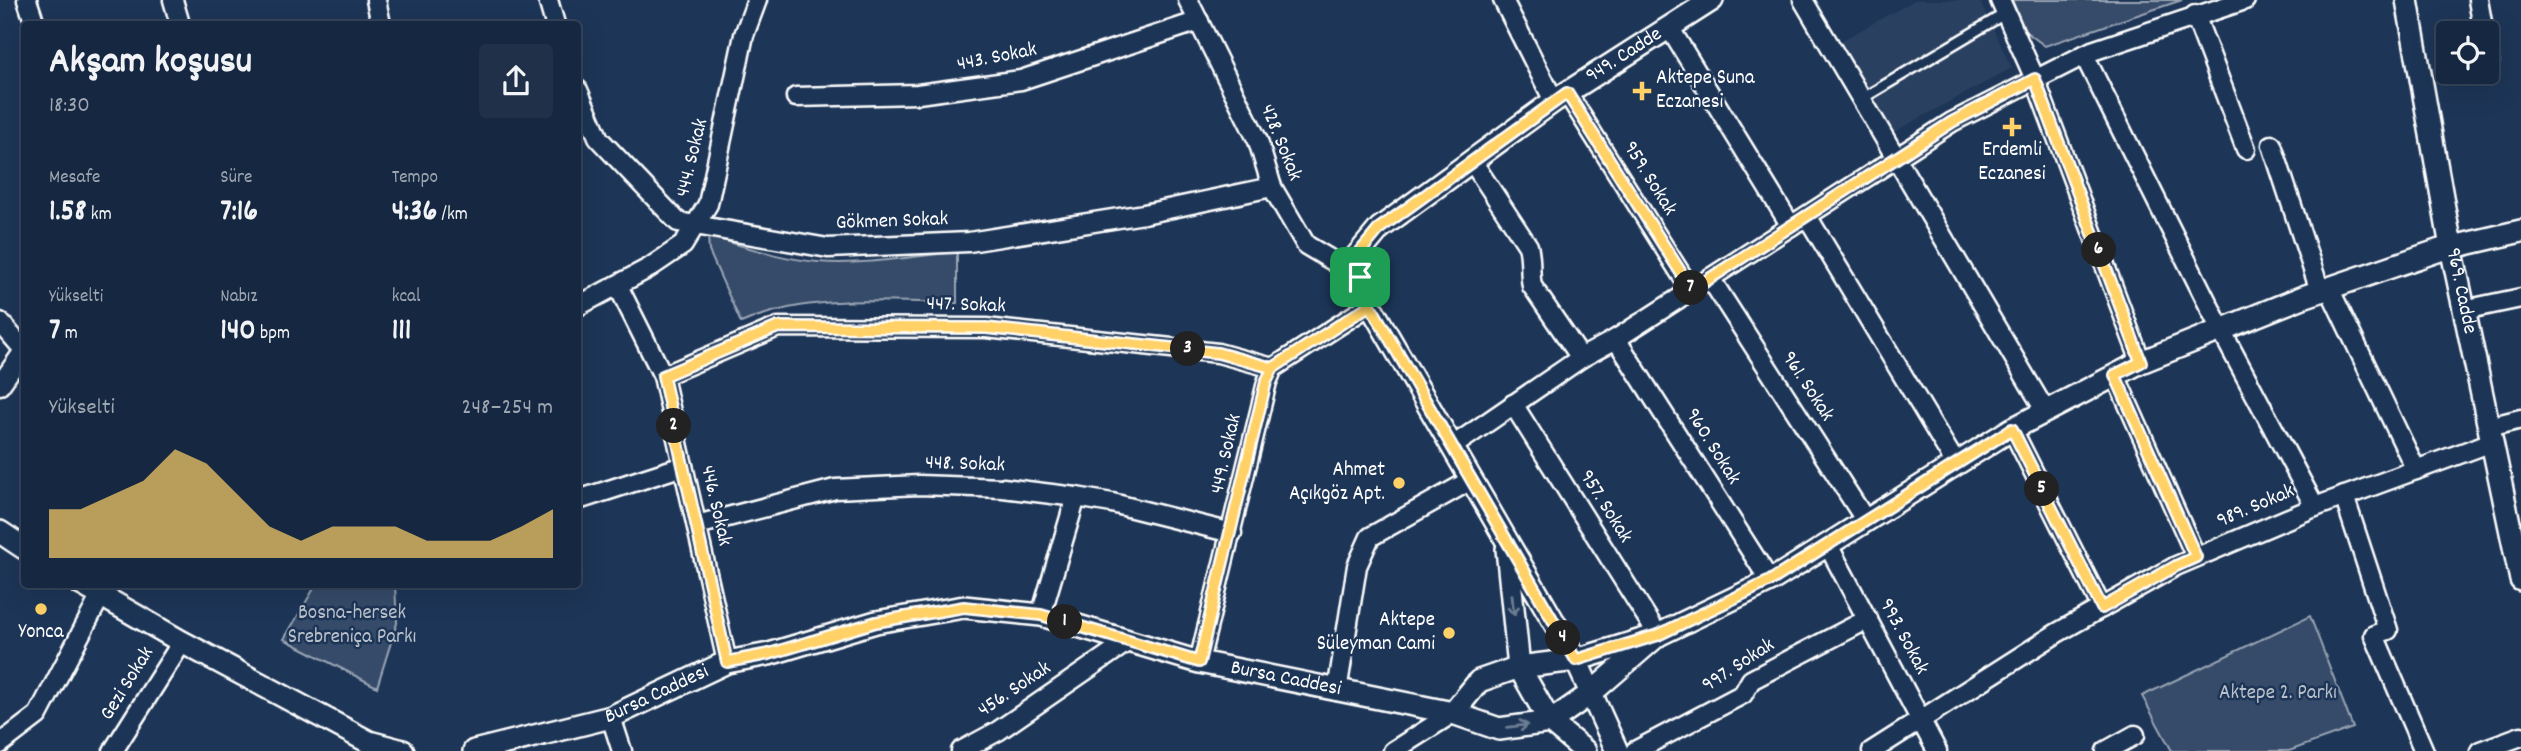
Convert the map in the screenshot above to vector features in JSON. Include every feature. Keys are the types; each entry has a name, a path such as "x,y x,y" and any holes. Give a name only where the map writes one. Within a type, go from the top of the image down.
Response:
{"street":[{"path":"27,0 34,21"},
{"path":"173,0 179,21"},
{"path":"376,0 380,21"},
{"path":"548,0 554,21"},
{"name":"444. Sokak","path":"581,304 618,286 683,245 708,204 744,35 757,0"},
{"name":"428. Sokak","path":"1188,0 1258,141 1272,187 1306,246 1360,277"},
{"name":"959. Sokak","path":"1503,0 1560,97 1692,290"},
{"name":"949. Cadde","path":"1360,277 1355,258 1380,228 1560,97 1712,0"},
{"path":"1793,0 1858,101 2046,411"},
{"path":"1804,0 1858,101"},
{"path":"1990,0 2001,10 2031,81 2141,362"},
{"path":"1453,446 1581,358 1692,290 1952,122 2084,55 2245,0"},
{"name":"969. Cadde","path":"2407,0 2451,247 2490,434 2517,543 2521,580"},
{"path":"2478,0 2482,21"},
{"path":"2195,15 2246,149"},
{"name":"443. Sokak","path":"796,97 918,94 1021,80 1199,21"},
{"path":"1669,27 1791,226"},
{"path":"2084,55 2221,330 2315,507"},
{"name":"Gökmen Sokak","path":"581,97 599,139 678,222 828,248 969,242 1144,214 1272,187"},
{"path":"2272,145 2325,290 2416,470"},
{"path":"1472,161 1528,246 1532,286 1581,358"},
{"path":"1807,216 1956,464"},
{"path":"1393,751 1452,713 1479,681 1519,667 1576,660 1658,635 1770,581 2012,429 2141,362 2325,290 2451,247 2521,232"},
{"path":"1360,277 1370,305 1576,660 1617,751"},
{"name":"961. Sokak","path":"1710,278 1866,521"},
{"name":"446. Sokak","path":"618,286 663,376 727,662"},
{"path":"2464,310 2521,298"},
{"path":"1273,368 1370,305"},
{"path":"0,322 21,346"},
{"name":"447. Sokak","path":"663,376 778,327 986,328 1218,353 1273,368"},
{"name":"960. Sokak","path":"1616,338 1770,581"},
{"path":"0,385 21,354"},
{"name":"449. Sokak","path":"1199,662 1266,382 1273,368"},
{"path":"2115,375 2196,557"},
{"name":"957. Sokak","path":"1514,404 1658,635"},
{"name":"989. Sokak","path":"1872,751 2057,633 2176,566 2315,507 2416,470 2521,419"},
{"path":"2012,429 2102,608"},
{"path":"581,499 683,466"},
{"path":"1338,691 1357,566 1370,537 1471,480"},
{"name":"448. Sokak","path":"697,525 835,489 919,485 1003,488 1076,497 1112,503 1232,533"},
{"path":"2344,496 2388,630 2374,635 2424,751"},
{"path":"1041,615 1076,497"},
{"path":"0,532 21,546"},
{"path":"1507,544 1519,667 1550,722 1585,751"},
{"name":"993. Sokak","path":"1828,545 1937,751"},
{"path":"0,744 38,715 101,591 182,642 369,743 389,749"},
{"name":"Bursa Caddesi","path":"474,751 611,717 727,662 769,654 876,622 964,607 1041,615 1199,662 1452,713 1499,729 1550,722"},
{"name":"997. Sokak","path":"1635,751 1743,694 1751,680 1868,619"},
{"path":"1550,722 1590,694 1658,635"},
{"name":"Gezi Sokak","path":"113,751 182,642"},
{"name":"456. Sokak","path":"961,751 998,730 1126,642"},
{"path":"611,717 622,751"},
{"path":"2106,751 2135,736"},
{"path":"2480,751 2521,736"}],"lane":[{"path":"1858,101 2001,10"}],"shaded area":[{"path":"1915,0 1979,0 2012,68 1894,132 1841,41"}],"green space":[{"path":"2012,0 2182,0 2045,46 2025,31"},
{"path":"708,236 776,255 818,262 870,262 957,252 957,303 819,303 766,313 741,323 709,251"},
{"name":"Bosna-hersek Srebreniça Parkı","path":"314,588 395,588 397,623 377,687 284,639"},
{"name":"Aktepe 2. Parkı","path":"2310,616 2353,728 2289,751 2172,751 2142,696"}],"place":[{"name":"Aktepe Suna Eczanesi","path":"1642,91"},
{"name":"Erdemli Eczanesi","path":"2012,127"},
{"name":"Ahmet Açıkgöz Apt.","path":"1399,483"},
{"name":"Yonca","path":"41,609"},
{"name":"Aktepe Süleyman Cami","path":"1449,633"}],"route":[{"path":"1360,277 1355,258 1380,228 1567,93 1692,290 1952,122 2035,79 2141,362 2115,375 2196,557 2102,608 2012,429 1770,581 1658,635 1576,660 1370,305 1322,337 1273,368 1218,353 986,328 778,327 663,376 727,662 769,654 876,622 964,607 1041,615 1199,662 1266,382 1273,368 1370,305 1360,277"}]}
